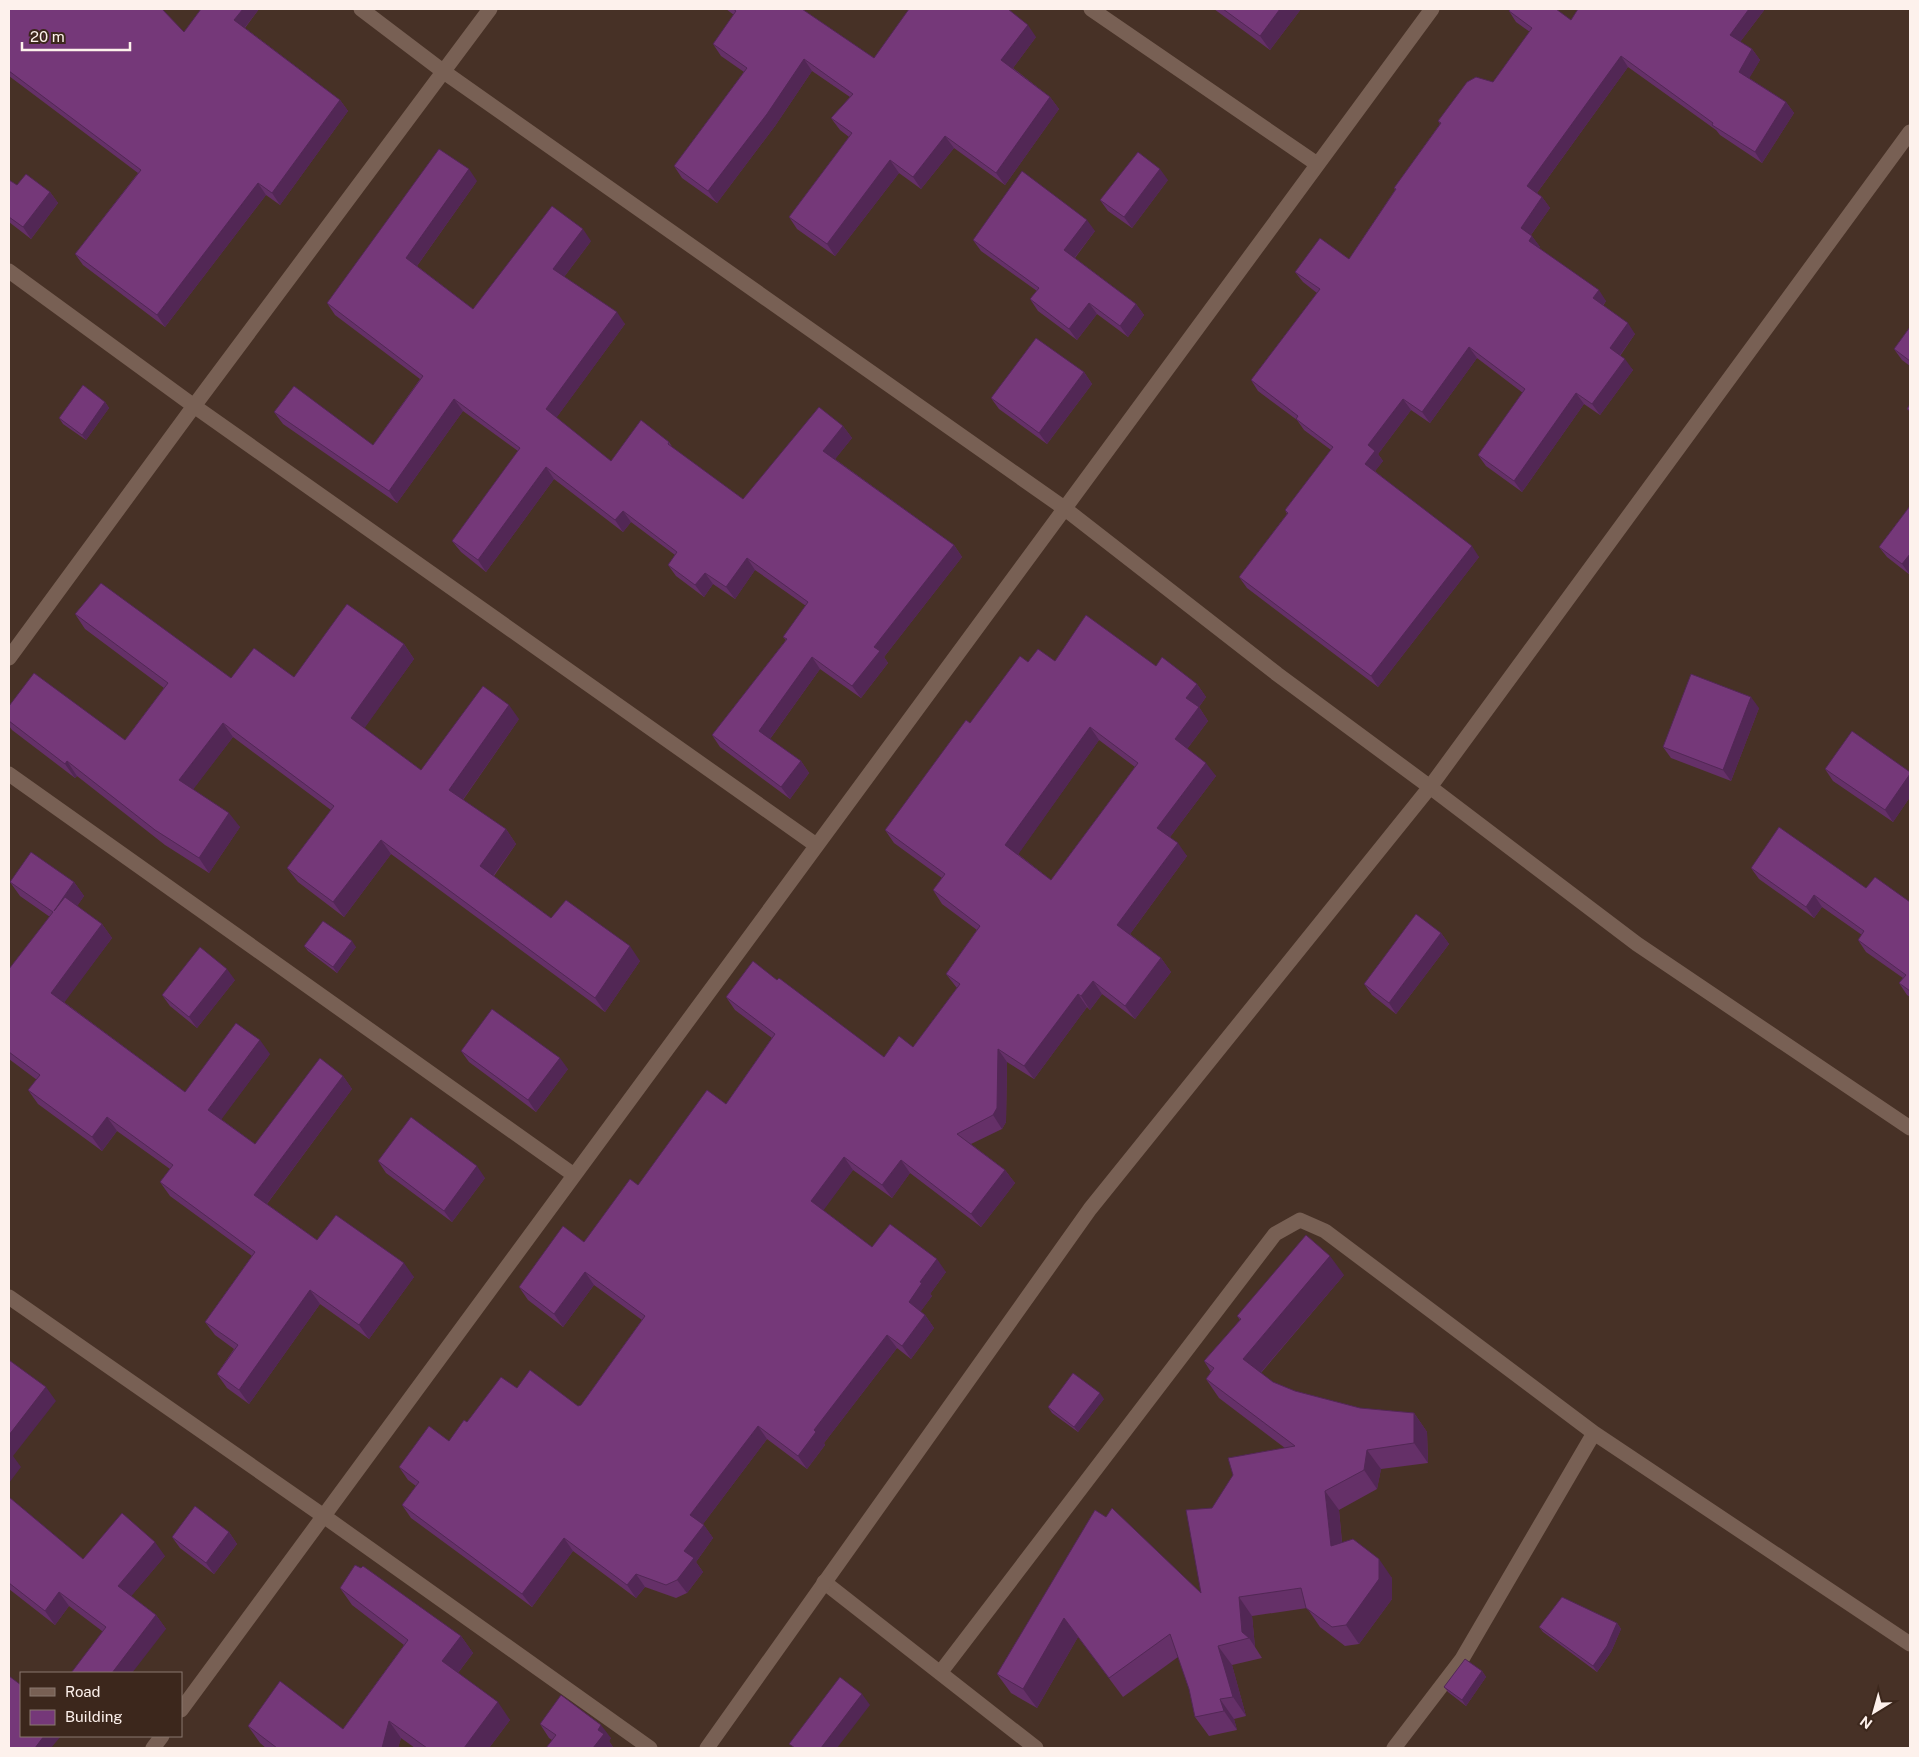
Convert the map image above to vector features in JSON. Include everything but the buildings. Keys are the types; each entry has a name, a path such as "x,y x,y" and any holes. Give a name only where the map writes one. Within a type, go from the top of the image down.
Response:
{"street":[{"path":"361,9 444,72 1064,508 1277,674 1637,944 1910,1128"},
{"path":"9,658 490,9"},
{"path":"1091,9 1317,164"},
{"path":"182,1709 1432,9"},
{"path":"707,1748 1090,1209 1430,787 1910,132"},
{"path":"9,271 194,406 816,845"},
{"path":"9,774 574,1175"},
{"path":"940,1673 1275,1234 1300,1220 1325,1231 1594,1433 1910,1644"},
{"path":"9,1297 650,1748"},
{"path":"1394,1748 1462,1659 1594,1433"},
{"path":"824,1582 1036,1748"},
{"path":"153,1748 161,1737"}]}
